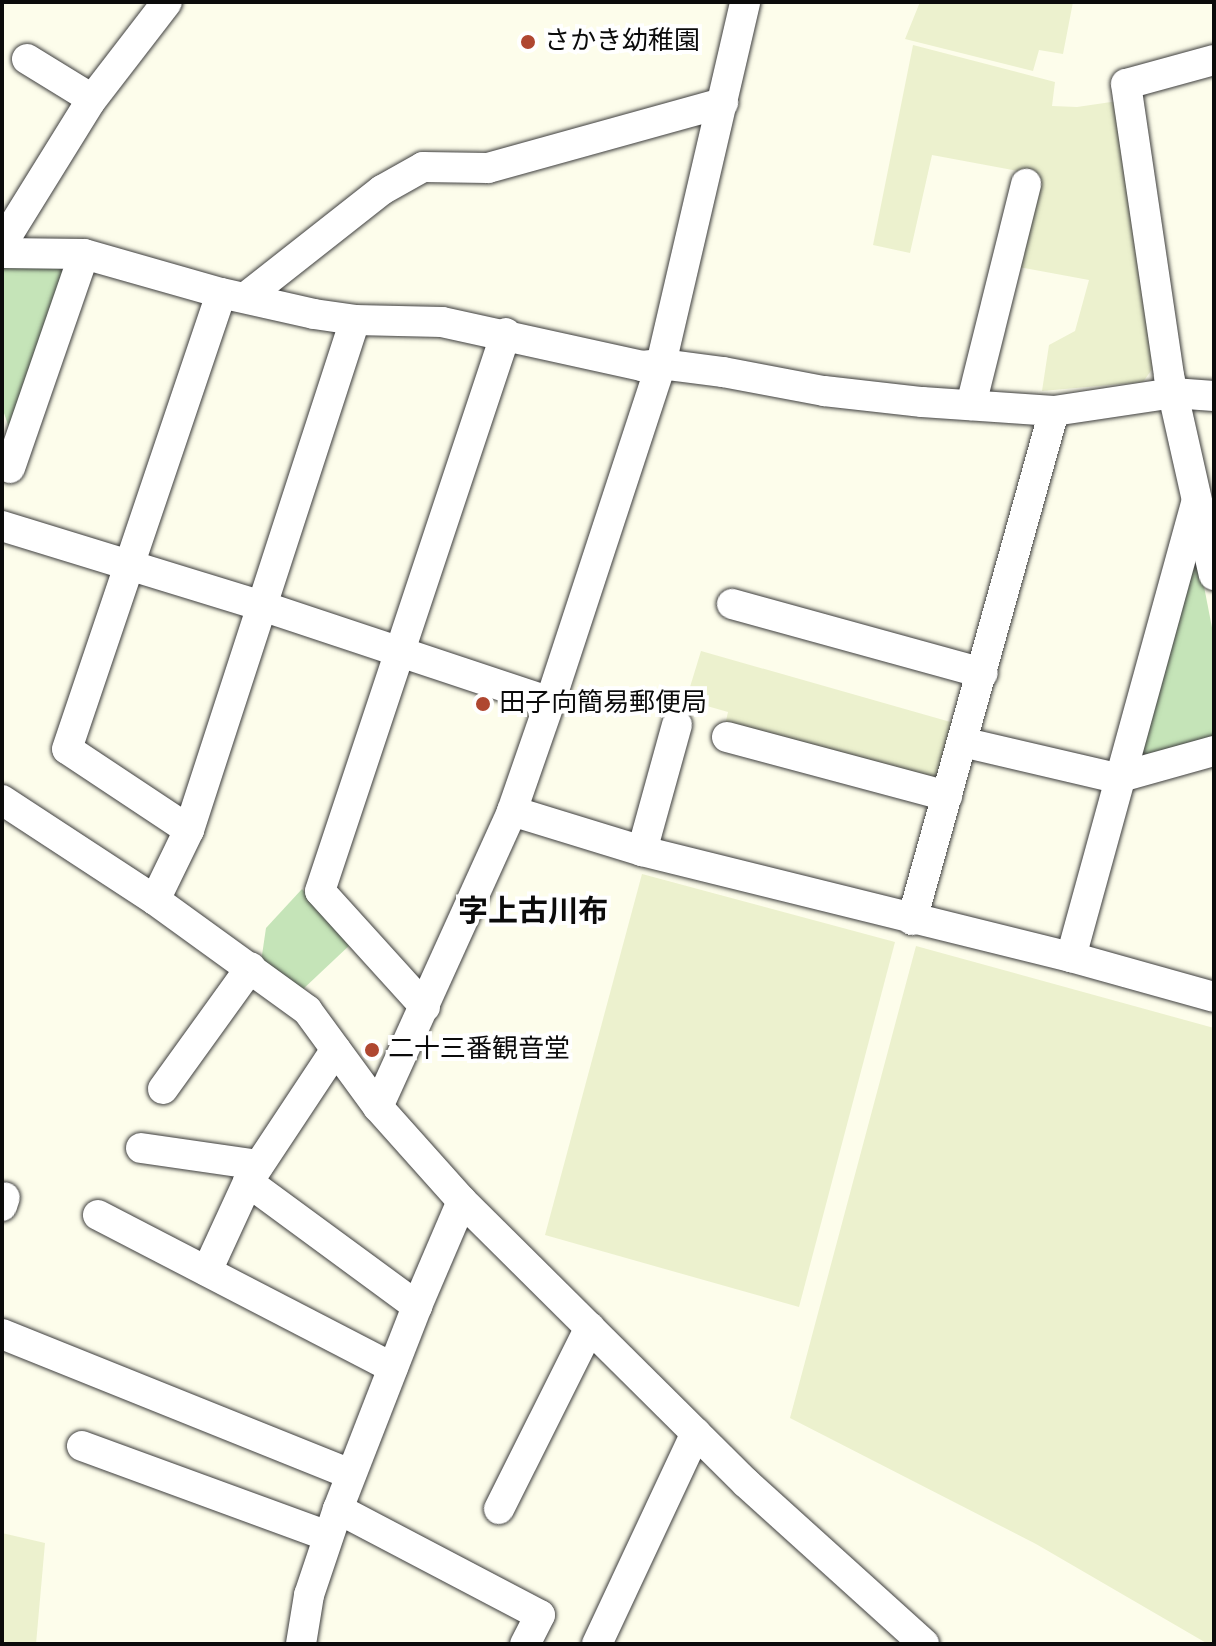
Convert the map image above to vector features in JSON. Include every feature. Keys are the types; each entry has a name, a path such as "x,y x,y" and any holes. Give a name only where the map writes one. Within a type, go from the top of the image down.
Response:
{"street":[{"path":"2,244 92,99 167,2"},
{"path":"378,1107 512,811 550,702 661,364 745,2"},
{"path":"27,59 92,99"},
{"path":"1214,60 1126,84 1173,393 1214,575"},
{"path":"189,830 67,749 128,564 234,295 382,190 423,167 488,168 723,103"},
{"path":"971,405 1026,184"},
{"path":"2,253 84,254 234,295 355,320 442,322 506,333 642,366 661,364 824,391 1054,411 1173,393 1214,396"},
{"path":"5,468 84,254"},
{"path":"155,900 189,830 355,320"},
{"path":"425,1007 320,891 397,652 506,333"},
{"path":"912,920 1054,411"},
{"path":"1071,957 1117,778 1198,499"},
{"path":"2,526 262,606 550,702"},
{"path":"732,604 983,673"},
{"path":"642,851 677,725"},
{"path":"727,737 947,796"},
{"path":"962,742 1117,778 1214,751"},
{"path":"2,800 155,900 307,1010 378,1107 462,1201 696,1433 924,1644"},
{"path":"512,811 642,851 1071,957 1214,997"},
{"path":"163,1089 251,967"},
{"path":"207,1271 253,1174 336,1049"},
{"path":"141,1148 253,1174 417,1306"},
{"path":"301,1644 309,1595 333,1522 417,1306 462,1201"},
{"path":"98,1215 393,1368"},
{"path":"499,1509 590,1327"},
{"path":"2,1334 351,1474"},
{"path":"597,1644 696,1433"},
{"path":"82,1446 333,1522 540,1615 525,1644"}],"green space":[{"path":"920,2 1073,2 1063,54 1039,50 1033,71 905,39"},
{"path":"913,45 1055,82 1052,106 1077,107 1118,101 1155,365 1143,382 1042,391 1049,345 1075,331 1089,280 1013,266 1040,175 932,155 910,253 873,245"},
{"path":"2,262 71,269 9,428 2,407"},
{"path":"1190,562 1201,571 1214,638 1214,740 1137,756"},
{"path":"701,651 954,723 936,785 725,725 728,712 686,700"},
{"path":"642,874 895,942 799,1307 545,1235"},
{"path":"302,889 352,943 301,991 261,962 266,928"},
{"path":"916,946 1214,1028 1214,1644 1208,1644 1036,1544 790,1418"},
{"path":"2,1533 45,1543 36,1644 2,1644"}],"place":[{"name":"さかき幼稚園","path":"528,42"},
{"name":"田子向簡易郵便局","path":"483,704"},
{"name":"二十三番観音堂","path":"372,1050"}],"district":[{"name":"字上古川布","path":"533,912"}]}
